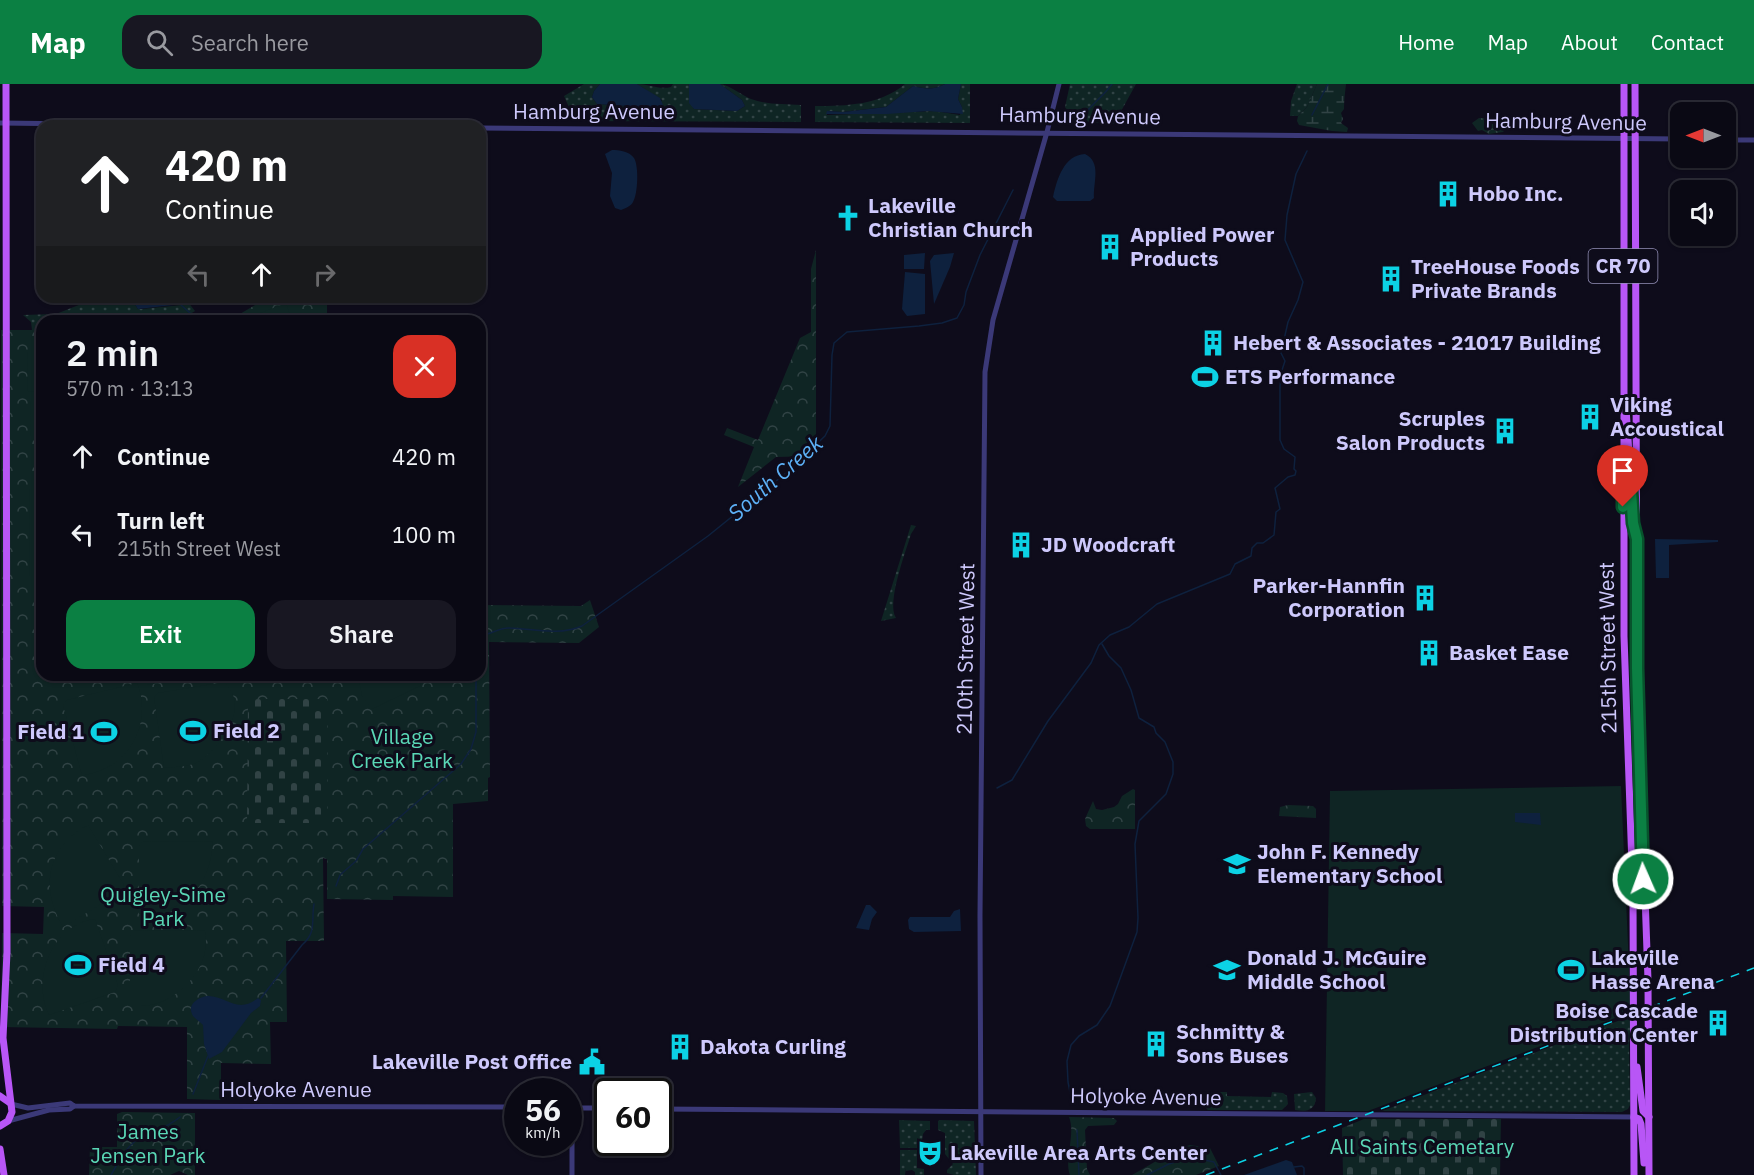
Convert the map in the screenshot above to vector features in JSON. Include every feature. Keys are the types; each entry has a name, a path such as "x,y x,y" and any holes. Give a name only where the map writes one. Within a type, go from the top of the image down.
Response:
{"main road":[{"path":"0,1134 12,1112 3,1038 6,952 2,123 6,84"},
{"name":"215th Street West","path":"1624,84 1623,636 1633,895 1634,1175"},
{"name":"215th Street West","path":"1635,84 1639,752 1648,980 1647,1175"},
{"path":"1622,393 1627,411 1629,454 1637,465"},
{"path":"1623,464 1630,472 1633,523 1637,539"},
{"path":"1634,1050 1643,1111 1649,1117"},
{"path":"0,1096 10,1103"},
{"path":"1634,1117 1641,1124 1647,1175"},
{"path":"0,1149 4,1175"}],"street":[{"name":"210th Street West","path":"981,1175 980,903 985,372 993,320 1059,84"},
{"path":"2,123 36,123"},
{"name":"Hamburg Avenue","path":"486,128 1670,139"},
{"path":"1736,140 1754,140"},
{"name":"Holyoke Avenue","path":"10,1103 26,1108 65,1103 74,1106 504,1107"},
{"name":"Holyoke Avenue","path":"5,1123 49,1110 70,1109 74,1106"},
{"name":"Holyoke Avenue","path":"672,1109 1634,1117"},
{"path":"571,1156 572,1175"}],"green space":[{"path":"584,84 600,84 592,97 597,104 657,108 662,100 637,84 662,88 671,87 673,84 689,84 689,99 694,109 737,111 745,106 742,100 720,84 757,101 801,105 801,122 575,121 564,96"},
{"path":"905,84 945,84 929,88 913,86 886,107 842,112 827,111 827,115 935,111 960,115 962,107 958,99 961,84 970,84 970,123 815,122 815,106 863,103 885,96"},
{"path":"1070,84 1136,84 1114,124 1073,120 1065,107"},
{"path":"1297,84 1317,84 1307,107 1298,116 1290,116 1291,101"},
{"path":"1317,84 1346,84 1341,123 1348,128 1347,132 1299,125 1298,116 1307,107"},
{"path":"1513,117 1516,123 1509,125 1503,132 1489,134 1482,130 1478,131 1472,123 1479,118 1509,119"},
{"path":"816,250 816,456 776,457 738,487 754,447 724,435 727,428 758,440 800,338 811,332 811,269"},
{"path":"84,303 134,303 138,309 142,309 189,303 195,311 189,315 36,315 36,330 32,330 31,322 23,315 56,314"},
{"path":"259,303 327,303 327,315 238,315"},
{"path":"286,303 290,315 255,315"},
{"path":"1,330 36,330 36,681 486,681 486,605 581,606 590,600 599,627 579,643 489,642 490,777 488,778 488,801 453,804 453,897 393,896 393,900 327,899 327,859 323,858 324,941 286,941 287,1022 270,1022 271,1064 221,1063 221,1100 187,1099 187,1027 118,1026 117,1029 1,1027 2,933 43,934 44,907 2,906"},
{"path":"27,351 36,351 36,391 28,392"},
{"path":"30,400 36,400 36,437 31,437"},
{"path":"30,487 36,487 36,579 29,579"},
{"path":"911,525 916,526 901,564 893,601 896,618 881,621"},
{"path":"147,681 171,681 147,685"},
{"path":"359,681 421,681 420,686 372,709 362,696"},
{"name":"Field 2","path":"225,682 233,696 235,707 224,736 196,763 164,768 154,697 158,693"},
{"name":"Field 1","path":"137,683 142,716 135,738 122,757 110,766 82,776 63,705 67,700"},
{"path":"248,699 327,699 327,823 247,823"},
{"path":"1621,786 1631,1012 1368,1111 1325,1111 1330,791"},
{"path":"1135,790 1135,829 1090,829 1086,826 1085,819 1093,801 1096,809 1114,807 1122,796"},
{"path":"1313,806 1316,809 1316,818 1279,816 1280,807"},
{"path":"88,825 124,885 123,891 63,927 51,898 51,870 63,845"},
{"name":"Quigley-Sime Park","path":"213,841 207,872 201,884 192,894 182,903 170,909 139,914 139,846 142,842"},
{"name":"Field 4","path":"95,919 118,985 115,992 49,1015 44,1001 43,986 44,970 49,955 67,931 80,923"},
{"path":"135,930 206,931 205,951 198,969 177,993 159,1003 130,1006 130,936"},
{"path":"1631,1016 1630,1105 1622,1112 1382,1111"},
{"path":"1212,1092 1227,1092 1227,1096 1271,1097 1272,1092 1283,1093 1287,1096 1288,1104 1282,1110 1208,1110 1205,1107 1205,1100"},
{"path":"1312,1092 1316,1098 1314,1106 1306,1111 1295,1110 1294,1094"},
{"name":"James Jensen Park","path":"122,1112 195,1113 195,1175 179,1171 170,1175 89,1175 90,1147 117,1147 117,1114"},
{"path":"1069,1117 1114,1118 1117,1121 1114,1125 1088,1126 1085,1130 1087,1169 1090,1175 1070,1175 1068,1162 1071,1124"},
{"name":"All Saints Cemetary","path":"1364,1119 1501,1119 1500,1175 1343,1175 1342,1128"},
{"path":"899,1120 930,1121 930,1130 926,1130 923,1134 921,1148 900,1148"},
{"path":"940,1120 974,1121 976,1175 947,1173 953,1164 945,1154 945,1133 938,1130"},
{"path":"1190,1145 1210,1148 1219,1166 1196,1175 1132,1175 1179,1148"},
{"path":"900,1150 917,1150 917,1168 924,1169 924,1175 915,1175 912,1170 906,1171 906,1168 905,1175 900,1175"}],"water":[{"path":"600,84 637,84 660,98 663,105 657,108 597,104 592,97"},
{"path":"689,84 720,84 742,100 745,106 737,111 694,109 689,103"},
{"path":"945,84 961,84 958,99 963,114 928,111 826,114 827,111 843,112 886,107 913,86 929,88"},
{"path":"612,150 629,154 634,158 637,167 635,198 631,205 621,210 615,208 610,196 612,173 605,154"},
{"path":"1085,154 1095,167 1094,198 1090,201 1057,201 1053,197 1063,169 1072,159"},
{"path":"925,253 924,269 904,269 904,255"},
{"path":"954,253 934,304 930,261 934,255"},
{"path":"905,272 925,274 925,314 907,316 902,309"},
{"path":"134,303 183,304 138,309"},
{"path":"1655,539 1718,540 1718,542 1669,545 1669,578 1656,578"},
{"path":"1515,813 1540,813 1541,825 1515,822"},
{"path":"866,905 870,905 877,912 869,930 856,928"},
{"path":"960,909 961,931 914,932 909,929 910,917 950,917 954,911"},
{"path":"207,996 214,996 238,1005 251,1003 258,998 261,1000 260,1006 251,1013 222,1052 209,1059 204,1044 203,1025 194,1017 191,1010 192,1004"},
{"path":"1286,1160 1292,1162 1297,1175 1244,1175"}],"waterway":[{"name":"South Creek","path":"1081,119 1112,84"},
{"path":"1312,115 1328,84"},
{"path":"997,788 1012,780 1048,721 1091,663 1099,645 1110,635 1129,627 1157,604 1230,574 1235,564 1251,556 1252,548 1257,543 1263,543 1274,535 1276,512 1280,509 1275,488 1288,477 1295,475 1296,471 1294,469 1295,457 1284,449 1280,440 1280,386 1285,361 1281,353 1288,322 1303,282 1285,240 1287,215 1296,174 1307,151"},
{"name":"South Creek","path":"486,636 504,628 564,631 582,626 708,536 786,473 825,436 830,426 834,343 847,332 919,326 942,323 957,318 964,305 966,292 980,255 1013,190"},
{"path":"181,305 192,315"},
{"path":"1072,1102 1067,1061 1071,1045 1079,1036 1097,1025 1110,1006 1137,932 1135,844 1139,821 1166,794 1173,774 1173,762 1165,742 1156,733 1154,727 1139,718 1131,690 1121,668 1109,656 1102,644"},
{"name":"South Creek","path":"336,886 340,875 356,861 363,849 461,764 471,749 476,732 476,681"},
{"name":"South Creek","path":"261,998 310,936 314,904"},
{"name":"South Creek","path":"193,1094 208,1056"},
{"name":"South Creek","path":"111,1175 133,1143 180,1117"},
{"path":"1077,1130 1079,1175"},
{"path":"1147,1175 1190,1157 1214,1162 1221,1175"},
{"path":"1294,1167 1302,1166 1304,1175"}],"railway":[{"path":"1206,1175 1754,968"}],"place":[{"name":"Hobo Inc.","path":"1448,194"},
{"name":"Lakeville Christian Church","path":"848,218"},
{"name":"Applied Power Products","path":"1110,247"},
{"name":"TreeHouse Foods Private Brands","path":"1391,279"},
{"name":"Hebert & Associates - 21017 Building","path":"1213,343"},
{"name":"ETS Performance","path":"1205,377"},
{"name":"Viking Accoustical","path":"1590,417"},
{"name":"Scruples Salon Products","path":"1505,431"},
{"name":"JD Woodcraft","path":"1021,545"},
{"name":"Parker-Hannfin Corporation","path":"1425,598"},
{"name":"Basket Ease","path":"1429,653"},
{"name":"Field 2","path":"193,731"},
{"name":"Field 1","path":"104,732"},
{"name":"John F. Kennedy Elementary School","path":"1237,864"},
{"name":"Field 4","path":"78,965"},
{"name":"Donald J. McGuire Middle School","path":"1227,970"},
{"name":"Lakeville Hasse Arena","path":"1571,970"},
{"name":"Boise Cascade Distribution Center","path":"1718,1023"},
{"name":"Schmitty & Sons Buses","path":"1156,1044"},
{"name":"Dakota Curling","path":"680,1047"},
{"name":"Lakeville Post Office","path":"592,1062"},
{"name":"Lakeville Area Arts Center","path":"930,1153"}],"route":[{"path":"1623,507 1623,464 1630,472 1633,523 1637,539 1637,668 1643,879"}],"park label":[{"name":"Village Creek Park","path":"402,749"}]}
